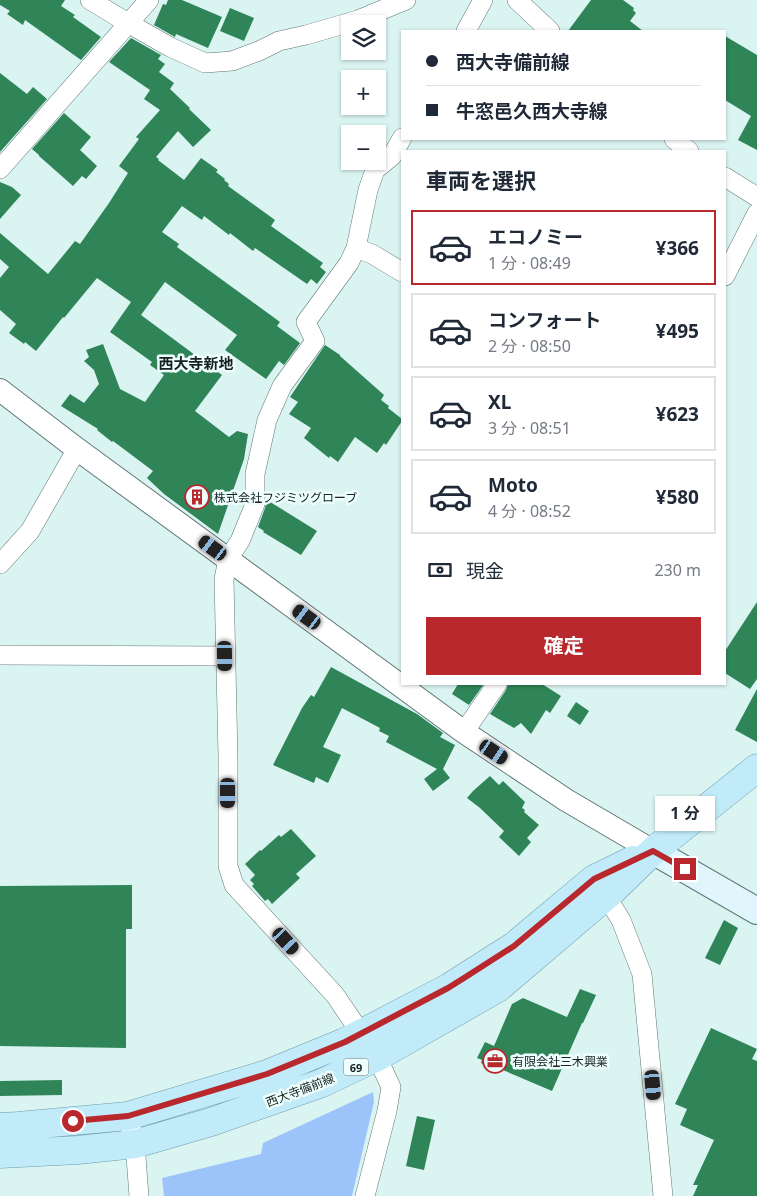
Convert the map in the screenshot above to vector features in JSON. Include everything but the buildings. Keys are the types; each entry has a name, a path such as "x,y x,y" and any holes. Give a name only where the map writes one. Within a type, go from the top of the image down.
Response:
{"main road":[{"name":"西大寺備前線","path":"0,1154 78,1150 135,1144 211,1122 304,1090 377,1056 498,988 606,896 653,851 757,768"},
{"name":"西大寺備前線","path":"0,1127 128,1116 267,1074 345,1042 448,988 514,946 594,879 653,851"},
{"path":"653,851 754,903"}],"street":[{"path":"90,0 128,24 170,47 205,63 232,61 279,41 358,20 406,0"},
{"path":"0,169 149,0"},
{"path":"467,30 483,0"},
{"path":"518,0 549,30"},
{"path":"366,1196 391,1087 377,1056 335,995 234,884 228,866 228,757 224,579 228,559 240,541 255,504 255,474 267,420 282,386 315,341 306,322 349,263 356,248 368,190 375,170 392,156 401,140"},
{"path":"675,140 688,150"},
{"path":"726,178 757,197"},
{"path":"726,274 757,213"},
{"path":"356,248 372,254 401,271"},
{"path":"0,390 464,732 566,800 653,851"},
{"path":"0,564 30,531 78,449"},
{"path":"0,656 225,656"},
{"path":"464,732 496,685"},
{"path":"606,896 621,920 642,974 663,1196"},
{"path":"128,1116 135,1144 139,1196"}],"water":[{"path":"373,1092 374,1102 352,1196 164,1196 162,1178 261,1154 263,1143"}],"place":[{"name":"株式会社フジミツグローブ","path":"197,497"},
{"name":"有限会社三木興業","path":"495,1061"}],"district":[{"name":"西大寺新地","path":"196,363"}],"route":[{"path":"73,1121 128,1116 267,1074 345,1042 448,988 514,946 594,879 653,851 685,869"}]}
